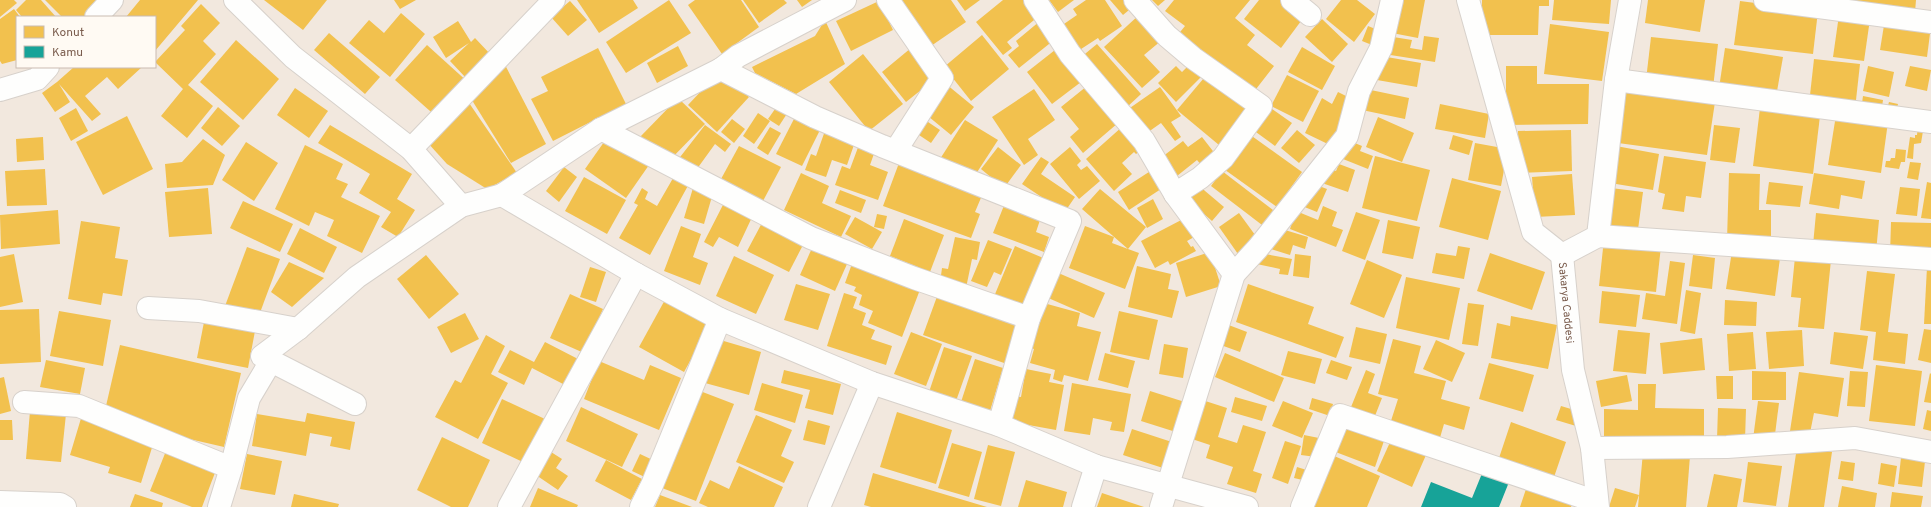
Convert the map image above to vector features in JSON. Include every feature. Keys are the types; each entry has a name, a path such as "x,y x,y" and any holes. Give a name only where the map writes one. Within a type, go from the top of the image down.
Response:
{"street":[{"path":"97,16 112,0"},
{"path":"235,0 293,57 411,149 461,206"},
{"path":"411,149 554,0"},
{"path":"355,404 262,356 298,329 357,277 461,206 502,195 601,129 721,69 738,56 845,0"},
{"path":"888,0 942,78 896,150"},
{"path":"1035,0 1070,54 1144,140 1175,194 1234,274"},
{"path":"1135,0 1167,36 1193,58 1261,106 1223,158 1200,178 1175,194"},
{"path":"1292,0 1310,15"},
{"path":"1161,507 1234,274 1258,248 1347,136 1360,91 1382,48 1392,0"},
{"path":"1468,0 1533,232 1562,255"},
{"path":"1630,0 1616,80 1598,236 1931,259"},
{"path":"1765,0 1931,22"},
{"path":"0,90 37,78 47,68"},
{"path":"721,69 815,117 1070,221 1029,318 999,425"},
{"path":"1616,80 1931,122"},
{"path":"601,129 811,238 914,278 1029,318"},
{"path":"502,195 636,274 720,319 872,383 999,425 1096,466 1167,484 1247,507"},
{"name":"Sakarya Caddesi","path":"1597,505 1592,448 1573,370 1562,255 1598,236"},
{"path":"509,507 636,274"},
{"path":"148,308 199,311 298,329"},
{"path":"641,507 652,485 720,319"},
{"path":"219,507 231,468 249,398 271,361"},
{"path":"819,507 872,383"},
{"path":"24,402 79,406 231,468"},
{"path":"1302,507 1340,415 1597,505"},
{"path":"1592,448 1727,447 1855,438 1931,452"},
{"path":"1082,507 1096,466"},
{"path":"0,502 60,504 65,507"}],"shaded area":[{"path":"0,0 1931,0 1931,507 0,507"}],"building: Konut":[{"path":"0,0 14,0 17,3 0,17"},
{"path":"26,0 41,0 55,16 21,16 16,10"},
{"path":"45,0 96,0 98,3 86,16 61,16"},
{"path":"140,0 198,0 156,50 156,16 127,16"},
{"path":"264,0 327,0 303,30"},
{"path":"394,0 416,0 400,9"},
{"path":"577,0 633,0 638,8 599,33"},
{"path":"669,0 691,33 626,73 606,42"},
{"path":"695,0 741,0 759,27 722,54 688,5"},
{"path":"743,0 784,0 787,3 759,23"},
{"path":"797,0 812,0 802,7"},
{"path":"896,0 951,0 966,22 928,48"},
{"path":"957,0 980,0 965,11"},
{"path":"1003,0 1026,0 1039,16 1007,42 1012,48 1003,55 976,22"},
{"path":"1049,0 1074,0 1058,12"},
{"path":"1086,0 1105,0 1122,26 1100,41 1098,38 1078,51 1061,26 1077,15 1073,9"},
{"path":"1110,0 1130,0 1135,5 1123,15"},
{"path":"1152,0 1165,0 1158,6"},
{"path":"1174,0 1250,0 1235,18 1255,35 1247,45 1274,66 1253,93 1176,37 1185,26 1165,11"},
{"path":"1259,0 1282,0 1304,17 1281,48 1244,19"},
{"path":"1341,0 1357,0 1375,14 1354,42 1326,19"},
{"path":"1398,0 1425,0 1418,38 1392,33"},
{"path":"1482,0 1549,0 1549,6 1539,6 1538,35 1482,35"},
{"path":"1554,0 1611,0 1609,24 1552,20"},
{"path":"1648,0 1705,0 1700,32 1645,23"},
{"path":"1853,0 1916,0 1915,12 1852,6"},
{"path":"570,1 587,20 568,36 551,17"},
{"path":"879,1 893,30 851,51 836,21"},
{"path":"1740,1 1818,11 1813,54 1734,45"},
{"path":"201,4 220,23 203,41 216,54 188,85 213,106 187,138 161,116 183,89 156,63 156,61 185,30 181,26"},
{"path":"14,9 19,16 16,16 16,60 2,64 0,61 0,19"},
{"path":"401,13 425,34 390,77 349,43 369,20 384,33"},
{"path":"1139,15 1162,40 1144,55 1160,72 1142,88 1104,47"},
{"path":"1839,15 1870,19 1864,61 1833,57"},
{"path":"1322,19 1348,44 1332,62 1305,37"},
{"path":"1885,19 1931,26 1927,57 1880,50"},
{"path":"825,20 845,64 796,94 755,73 752,67 815,36"},
{"path":"458,21 471,42 475,38 491,55 466,78 450,61 469,43 446,58 433,37"},
{"path":"1040,21 1054,40 1019,68 1008,55 1019,46 1016,41"},
{"path":"1550,24 1609,32 1602,81 1544,74"},
{"path":"1368,26 1383,32 1377,47 1362,41"},
{"path":"329,33 380,77 365,94 314,50"},
{"path":"982,35 1009,69 971,101 944,67"},
{"path":"1387,36 1412,40 1410,48 1422,50 1424,36 1439,38 1435,62 1384,54"},
{"path":"1651,37 1718,44 1713,88 1646,80"},
{"path":"236,40 279,79 243,120 200,82"},
{"path":"1097,44 1141,94 1125,109 1080,58"},
{"path":"427,45 470,84 439,119 395,80"},
{"path":"678,46 688,66 657,83 647,63"},
{"path":"1302,47 1335,66 1322,90 1288,72"},
{"path":"598,48 626,104 553,141 531,99 548,91 541,77"},
{"path":"911,48 936,78 906,102 882,72"},
{"path":"1725,48 1783,57 1776,97 1719,88"},
{"path":"1055,50 1081,82 1052,104 1027,72"},
{"path":"863,54 903,104 869,131 829,82"},
{"path":"1381,56 1421,63 1417,87 1377,80"},
{"path":"1814,59 1860,64 1855,109 1809,104"},
{"path":"503,61 546,144 511,163 470,97"},
{"path":"1192,62 1204,74 1176,102 1158,83 1176,66 1182,72"},
{"path":"1506,66 1537,66 1537,84 1589,84 1588,124 1506,125"},
{"path":"1868,66 1894,72 1889,97 1863,91"},
{"path":"1910,66 1931,70 1927,91 1905,86"},
{"path":"73,68 141,68 118,89 107,77 85,96 101,114 92,121 59,84 70,102 55,112 42,93"},
{"path":"720,71 749,97 717,132 688,105"},
{"path":"1209,72 1251,108 1219,145 1177,110"},
{"path":"1287,75 1319,91 1303,122 1271,106"},
{"path":"946,84 974,107 951,135 923,112"},
{"path":"1087,86 1118,123 1083,153 1070,137 1079,129 1061,107"},
{"path":"1160,87 1181,116 1171,122 1181,137 1175,141 1161,123 1144,135 1127,110"},
{"path":"1626,87 1715,102 1707,155 1618,143"},
{"path":"295,88 328,111 309,138 277,115"},
{"path":"1034,89 1055,120 1028,139 1038,155 1024,165 992,117"},
{"path":"1366,89 1409,98 1405,119 1362,110"},
{"path":"1338,92 1354,100 1332,146 1305,133 1322,98 1332,104"},
{"path":"1863,96 1883,100 1881,113 1861,110"},
{"path":"678,98 705,124 667,163 640,137"},
{"path":"467,100 517,173 487,189 447,164 427,142"},
{"path":"780,102 790,109 779,126 768,119"},
{"path":"1889,102 1898,104 1896,112 1887,109"},
{"path":"1265,104 1292,123 1275,146 1249,127"},
{"path":"1440,104 1489,114 1485,138 1435,129"},
{"path":"218,107 240,126 222,146 201,128"},
{"path":"76,108 88,131 71,141 59,118"},
{"path":"1760,108 1820,116 1813,174 1753,166"},
{"path":"758,113 770,121 754,144 743,136"},
{"path":"796,115 821,128 802,166 776,154"},
{"path":"1836,115 1888,122 1881,173 1828,165"},
{"path":"127,116 153,169 103,195 76,142"},
{"path":"1378,117 1414,133 1402,162 1366,147"},
{"path":"922,118 940,130 931,143 913,131"},
{"path":"732,119 745,129 734,143 721,132"},
{"path":"965,120 998,140 972,180 940,159"},
{"path":"330,125 412,174 397,199 415,210 398,237 381,227 391,212 359,193 370,174 318,143"},
{"path":"705,125 731,144 725,152 715,144 694,173 677,161"},
{"path":"1714,125 1740,128 1735,163 1710,160"},
{"path":"1918,125 1924,125 1921,143 1914,144 1913,159 1907,158 1910,137 1915,138 1915,135 1917,135"},
{"path":"1123,126 1142,149 1136,154 1134,152 1122,163 1132,174 1114,191 1086,159"},
{"path":"770,127 781,133 768,155 757,148"},
{"path":"826,128 856,139 847,165 832,160 826,177 805,170 811,154 816,156"},
{"path":"1297,130 1315,145 1299,163 1281,148"},
{"path":"1571,130 1572,171 1519,173 1518,131"},
{"path":"1249,134 1302,172 1277,207 1221,167"},
{"path":"609,135 649,165 626,198 585,169"},
{"path":"1453,135 1473,141 1469,155 1449,149"},
{"path":"43,137 44,160 17,162 16,139"},
{"path":"1202,137 1216,155 1202,166 1197,160 1177,176 1162,157 1183,141 1188,147"},
{"path":"203,139 225,155 213,185 167,188 165,164 182,162"},
{"path":"1345,139 1362,146 1360,151 1373,156 1368,169 1338,157"},
{"path":"246,142 278,163 254,201 222,180"},
{"path":"860,142 876,148 870,165 888,172 878,200 835,185 842,166 850,169"},
{"path":"1475,143 1508,149 1501,186 1468,180"},
{"path":"305,145 343,164 336,179 348,184 341,197 380,216 362,253 327,236 334,220 315,212 309,226 275,209"},
{"path":"739,146 781,167 763,201 721,179"},
{"path":"1616,146 1659,154 1653,190 1610,183"},
{"path":"998,147 1021,165 1004,188 981,169"},
{"path":"1070,147 1081,161 1077,165 1081,170 1087,166 1100,181 1079,199 1050,164"},
{"path":"1896,149 1906,150 1905,162 1901,162 1899,169 1885,167 1886,161 1890,161 1891,158 1895,158"},
{"path":"1375,156 1430,170 1417,221 1362,208"},
{"path":"1664,156 1706,162 1701,198 1686,196 1684,212 1662,209 1665,194 1658,192"},
{"path":"1041,157 1049,162 1041,174 1075,197 1062,216 1041,202 1043,198 1022,184"},
{"path":"1910,162 1921,163 1918,180 1907,178"},
{"path":"899,163 983,193 975,212 980,214 971,238 883,206"},
{"path":"1339,164 1355,170 1348,192 1319,182 1324,166 1336,171"},
{"path":"564,167 577,177 559,202 546,191"},
{"path":"45,169 47,205 7,206 5,171"},
{"path":"1152,170 1164,187 1129,210 1118,192"},
{"path":"1222,171 1277,213 1266,228 1211,186"},
{"path":"676,173 690,182 650,255 619,238 638,205 634,203 642,188 648,192 645,199 657,206"},
{"path":"801,173 829,186 822,203 851,216 841,237 784,210"},
{"path":"1729,173 1760,174 1759,210 1771,210 1771,242 1727,240"},
{"path":"1814,173 1865,181 1862,199 1841,195 1839,209 1809,204"},
{"path":"1572,174 1575,215 1535,217 1532,177"},
{"path":"584,177 626,200 607,234 565,211"},
{"path":"1452,178 1501,191 1488,240 1439,227"},
{"path":"1769,182 1803,186 1800,207 1766,204"},
{"path":"1927,182 1931,183 1931,219 1921,218"},
{"path":"1311,183 1327,189 1317,212 1302,206"},
{"path":"1198,185 1224,207 1212,221 1187,199"},
{"path":"1900,187 1920,189 1917,216 1896,214"},
{"path":"208,188 212,234 169,237 165,192"},
{"path":"693,188 713,193 704,224 684,218"},
{"path":"1611,188 1643,192 1637,237 1606,233"},
{"path":"1100,189 1146,227 1128,249 1082,209"},
{"path":"840,190 866,200 861,213 835,203"},
{"path":"726,199 754,213 738,247 719,237 713,247 704,242"},
{"path":"1153,199 1163,219 1147,228 1137,208"},
{"path":"243,201 293,224 280,252 230,228"},
{"path":"1005,203 1041,217 1036,232 1049,237 1044,252 993,233"},
{"path":"1323,206 1337,212 1332,226 1343,230 1336,247 1290,229 1296,211 1318,220"},
{"path":"58,210 60,244 1,249 0,215"},
{"path":"1356,212 1380,220 1365,260 1342,251"},
{"path":"1239,213 1258,239 1238,254 1219,227"},
{"path":"1816,213 1879,220 1876,252 1813,245"},
{"path":"877,214 887,216 884,229 874,227"},
{"path":"855,217 882,232 872,249 845,234"},
{"path":"1187,217 1196,236 1187,241 1196,251 1170,265 1168,261 1155,268 1141,241"},
{"path":"904,219 944,235 930,272 890,256"},
{"path":"1388,220 1420,227 1413,259 1382,253"},
{"path":"81,221 120,227 115,258 128,260 122,296 103,293 101,305 68,299"},
{"path":"763,221 804,243 789,272 747,251"},
{"path":"1891,222 1931,223 1931,257 1890,255"},
{"path":"681,226 701,234 693,257 708,263 700,285 664,271"},
{"path":"1085,226 1114,237 1112,243 1139,253 1125,289 1069,268"},
{"path":"1275,227 1308,237 1305,249 1293,245 1290,255 1268,248"},
{"path":"300,228 337,247 324,273 287,254"},
{"path":"955,237 980,242 977,260 972,259 966,288 940,283 942,268 948,269"},
{"path":"1604,239 1661,246 1656,292 1599,286"},
{"path":"988,240 1012,249 1001,275 994,272 987,287 971,281"},
{"path":"1015,246 1048,260 1026,313 993,299"},
{"path":"1458,246 1470,248 1464,279 1432,273 1436,253 1456,256"},
{"path":"247,247 280,259 258,318 225,306"},
{"path":"812,248 847,264 835,291 800,275"},
{"path":"1732,251 1780,258 1775,296 1726,289"},
{"path":"1210,252 1221,286 1186,297 1176,263"},
{"path":"1254,252 1292,259 1288,275 1279,274 1280,269 1252,263"},
{"path":"1490,253 1545,272 1532,310 1477,291"},
{"path":"14,254 23,302 0,307 0,257"},
{"path":"1295,254 1311,256 1309,278 1293,276"},
{"path":"426,255 459,294 429,319 397,279"},
{"path":"1693,255 1715,258 1712,289 1689,286"},
{"path":"734,256 774,275 756,314 716,296"},
{"path":"1795,257 1831,260 1824,329 1798,327 1801,298 1791,297"},
{"path":"1367,260 1402,275 1384,318 1350,304"},
{"path":"853,261 921,287 902,337 868,323 873,311 859,305 862,295 854,291 856,287 845,283"},
{"path":"1670,261 1685,263 1677,324 1642,319 1646,293 1665,296"},
{"path":"289,262 324,278 292,307 271,292"},
{"path":"1137,266 1171,274 1168,289 1179,291 1172,318 1128,307"},
{"path":"590,267 606,272 596,302 580,297"},
{"path":"1927,267 1931,267 1931,324 1924,324"},
{"path":"1867,271 1895,274 1888,332 1908,334 1905,364 1873,360 1876,332 1860,330"},
{"path":"1056,272 1105,293 1094,318 1046,297"},
{"path":"1406,277 1460,288 1449,340 1396,328"},
{"path":"796,284 830,294 818,330 784,320"},
{"path":"1248,284 1314,307 1308,324 1344,337 1336,358 1236,322"},
{"path":"1686,290 1701,293 1695,334 1680,331"},
{"path":"939,291 1022,320 1007,364 923,335"},
{"path":"1602,291 1640,295 1636,327 1599,323"},
{"path":"844,293 857,297 853,308 866,313 862,325 875,330 871,339 892,346 886,365 827,346"},
{"path":"570,294 603,309 584,353 550,338"},
{"path":"666,298 711,323 684,372 639,347"},
{"path":"1725,300 1757,302 1756,326 1724,325"},
{"path":"1040,302 1080,313 1077,326 1101,332 1088,381 1064,375 1062,382 1053,379 1055,370 1030,363 1034,349 1029,347"},
{"path":"1468,303 1484,305 1478,346 1462,344"},
{"path":"39,309 41,362 0,364 0,310"},
{"path":"59,311 111,320 103,366 50,356"},
{"path":"1119,311 1158,320 1149,360 1110,352"},
{"path":"465,313 479,339 451,353 437,327"},
{"path":"1511,316 1557,325 1548,369 1491,358 1497,323 1510,326"},
{"path":"204,322 255,331 248,368 197,358"},
{"path":"1226,324 1247,332 1240,352 1218,344"},
{"path":"1356,327 1387,334 1380,364 1349,357"},
{"path":"1924,329 1931,330 1931,363 1918,360"},
{"path":"1618,330 1650,333 1646,374 1613,371"},
{"path":"1802,330 1804,366 1769,369 1766,332"},
{"path":"911,332 942,344 926,386 894,374"},
{"path":"1753,332 1756,369 1729,371 1727,334"},
{"path":"1834,332 1868,336 1863,369 1830,364"},
{"path":"486,335 505,346 491,374 508,383 478,439 435,417 455,380 461,383"},
{"path":"1702,338 1705,370 1663,374 1660,343"},
{"path":"717,339 761,352 749,395 705,383"},
{"path":"1393,339 1421,346 1414,373 1446,381 1441,399 1470,407 1464,430 1444,424 1439,441 1389,427 1398,399 1378,394"},
{"path":"1436,340 1465,353 1452,382 1423,369"},
{"path":"545,342 578,359 565,385 532,368 524,385 498,372 510,350 534,362"},
{"path":"1164,344 1188,348 1183,378 1159,374"},
{"path":"120,345 241,373 224,447 103,419"},
{"path":"944,347 972,356 956,401 929,392"},
{"path":"1288,351 1322,359 1315,384 1281,375"},
{"path":"1105,353 1135,361 1128,388 1098,380"},
{"path":"1225,353 1284,378 1274,402 1215,377"},
{"path":"975,359 1003,368 990,411 961,402"},
{"path":"46,360 85,368 80,394 40,387"},
{"path":"1331,360 1352,367 1347,380 1326,373"},
{"path":"599,361 644,380 650,365 681,378 659,430 584,399"},
{"path":"1489,363 1534,375 1523,412 1479,399"},
{"path":"1876,365 1922,371 1915,426 1869,421"},
{"path":"1026,369 1051,374 1049,382 1064,385 1056,430 1007,421 1012,396 1021,397"},
{"path":"784,370 841,384 833,415 805,408 810,390 781,383"},
{"path":"1366,370 1375,374 1368,393 1382,398 1373,421 1349,412"},
{"path":"1752,371 1786,372 1786,400 1752,400"},
{"path":"1850,371 1868,372 1865,407 1847,406"},
{"path":"1799,372 1844,378 1838,417 1814,413 1810,433 1790,431"},
{"path":"1930,373 1931,374 1931,403 1924,402"},
{"path":"1627,375 1632,401 1601,407 1596,381"},
{"path":"1716,376 1733,376 1733,399 1717,399"},
{"path":"4,377 11,411 0,414 0,378"},
{"path":"762,383 803,395 795,423 754,410"},
{"path":"1072,383 1131,394 1124,432 1110,430 1112,422 1093,418 1090,435 1064,431"},
{"path":"1638,384 1656,384 1655,408 1704,409 1704,444 1604,444 1604,409 1638,410"},
{"path":"700,391 734,404 696,501 662,488"},
{"path":"1150,391 1188,403 1179,433 1141,421"},
{"path":"1235,397 1267,406 1262,421 1231,412"},
{"path":"1196,398 1227,408 1218,437 1237,443 1243,425 1266,432 1253,471 1262,474 1256,493 1227,484 1233,467 1206,458 1210,445 1183,436"},
{"path":"1312,398 1333,404 1330,416 1309,409"},
{"path":"502,399 545,419 525,463 482,443"},
{"path":"1283,401 1313,413 1302,438 1272,426"},
{"path":"1758,401 1779,403 1774,442 1753,439"},
{"path":"1561,406 1581,412 1576,426 1556,420"},
{"path":"581,407 638,434 622,467 566,441"},
{"path":"1718,408 1746,409 1745,440 1717,439"},
{"path":"1927,410 1931,411 1931,431 1923,429"},
{"path":"30,411 66,414 61,462 26,459"},
{"path":"897,412 952,430 936,484 880,467"},
{"path":"307,413 355,422 350,450 330,446 332,437 310,433 306,456 252,446 257,414 305,422"},
{"path":"82,415 155,438 141,483 108,473 110,467 70,455"},
{"path":"756,415 792,430 781,456 794,462 784,483 736,462"},
{"path":"0,420 12,420 13,440 0,440"},
{"path":"808,420 830,426 825,445 803,440"},
{"path":"1344,420 1386,435 1375,467 1333,451"},
{"path":"1511,422 1566,442 1553,480 1498,461"},
{"path":"1132,429 1175,443 1166,469 1123,455"},
{"path":"1304,435 1319,438 1316,457 1301,455"},
{"path":"442,437 490,460 468,507 451,507 417,490"},
{"path":"1391,440 1426,455 1412,487 1377,471"},
{"path":"1285,441 1301,446 1288,484 1272,478"},
{"path":"952,443 982,452 969,497 938,488"},
{"path":"988,445 1015,452 1001,506 974,499"},
{"path":"1797,447 1832,452 1824,507 1788,507"},
{"path":"1902,449 1926,453 1922,487 1898,484"},
{"path":"166,451 216,470 202,507 192,507 150,491"},
{"path":"551,452 562,459 556,468 568,476 558,490 536,475"},
{"path":"1643,452 1690,456 1686,507 1638,507"},
{"path":"247,454 282,461 275,495 240,489"},
{"path":"640,454 657,462 649,479 632,471"},
{"path":"1332,455 1380,476 1367,507 1310,507"},
{"path":"606,460 642,479 631,500 595,481"},
{"path":"1841,461 1855,463 1853,481 1838,479"},
{"path":"1748,462 1782,466 1776,506 1743,502"},
{"path":"1881,463 1897,466 1894,487 1878,484"},
{"path":"739,466 783,487 774,507 708,507 699,503 710,480 729,489"},
{"path":"1297,467 1313,472 1311,482 1294,478"},
{"path":"873,473 987,507 871,507 864,505"},
{"path":"1714,474 1742,479 1737,507 1707,507"},
{"path":"1026,480 1067,492 1063,507 1018,507"},
{"path":"1527,486 1573,501 1571,507 1520,507"},
{"path":"1842,486 1877,493 1875,507 1838,507"},
{"path":"538,488 578,505 577,507 530,507"},
{"path":"1615,488 1639,495 1635,507 1609,507"},
{"path":"1892,492 1923,496 1921,507 1890,507"},
{"path":"1102,493 1144,507 1097,507"},
{"path":"135,494 163,503 162,507 130,507"},
{"path":"294,494 339,504 338,507 291,507"},
{"path":"660,495 692,507 655,507"}],"building: Kamu":[{"path":"1483,471 1509,482 1499,507 1421,507 1431,482 1472,498"}]}
